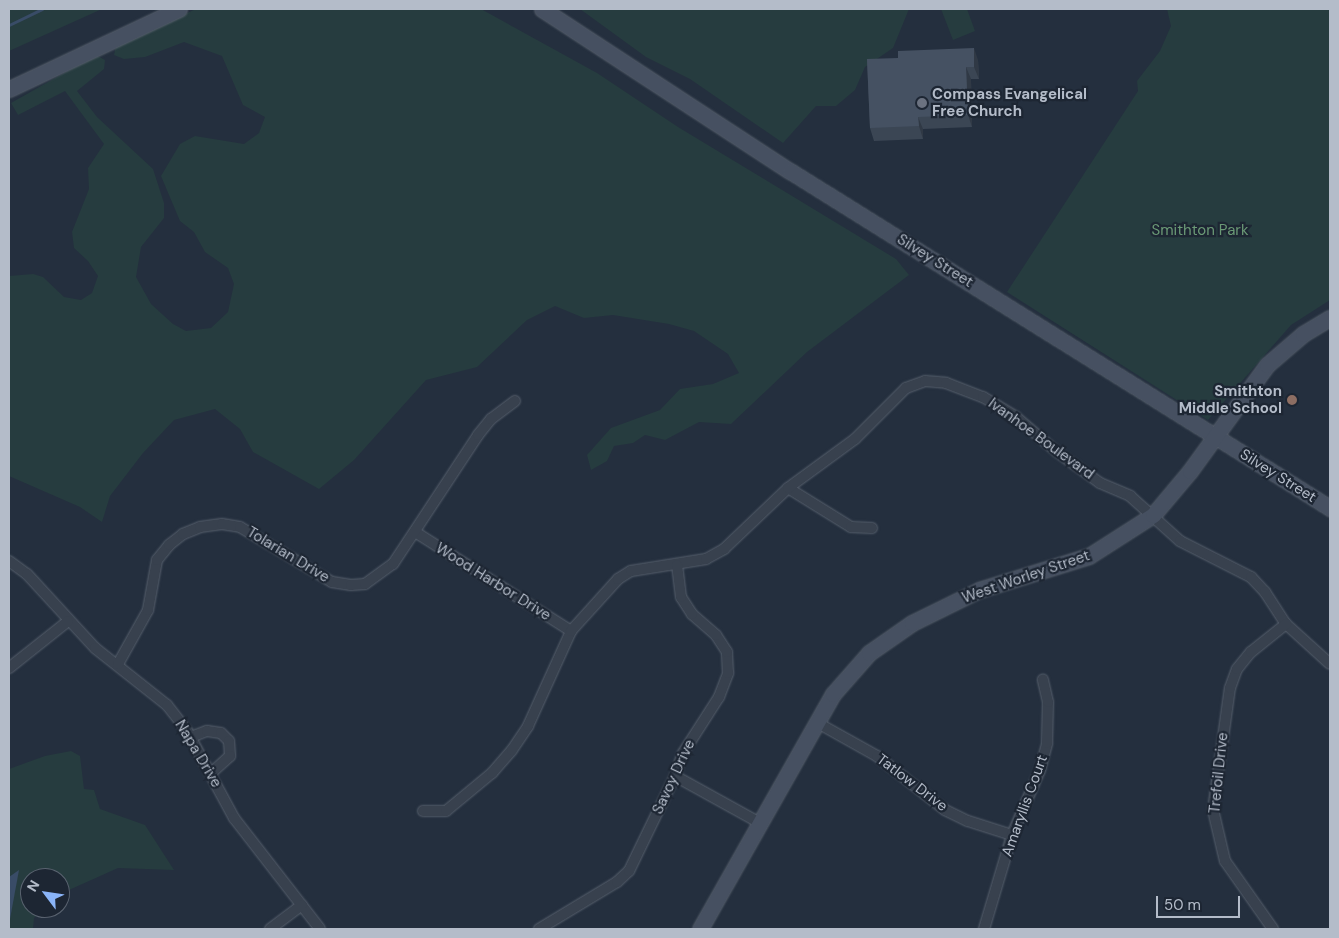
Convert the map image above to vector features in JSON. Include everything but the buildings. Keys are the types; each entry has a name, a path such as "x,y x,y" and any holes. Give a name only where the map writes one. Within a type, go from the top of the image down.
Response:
{"street":[{"path":"9,89 179,9"},
{"name":"Silvey Street","path":"542,9 790,171 1330,508"},
{"name":"West Worley Street","path":"700,929 833,694 869,654 912,623 979,590 1089,556 1153,515 1215,437 1267,365 1303,334 1330,318"},
{"name":"Ivanhoe Boulevard","path":"423,811 446,811 492,773 512,750 528,726 571,631 618,578 631,571 706,559 724,549 788,488 855,439 906,388 925,381 946,383 983,397 1016,417 1056,452 1100,483 1130,496 1153,515 1180,542 1251,577 1265,592 1286,624 1330,664"},
{"name":"Tolarian Drive","path":"118,664 148,610 157,560 168,545 184,534 200,527 222,524 240,527 332,582 351,585 365,584 381,575 393,564 491,418 515,402"},
{"path":"788,488 851,527 872,528"},
{"name":"Wood Harbor Drive","path":"415,532 571,631"},
{"name":"Napa Drive","path":"9,561 28,574 68,621 95,648 118,664 167,705 191,737 234,818 320,929"},
{"name":"Savoy Drive","path":"538,929 617,882 629,871 675,776 683,753 719,697 728,673 727,652 716,635 692,614 681,597 677,565"},
{"path":"9,668 68,621"},
{"name":"Trefoil Drive","path":"1273,929 1225,861 1213,810 1230,688 1237,668 1251,652 1286,624"},
{"name":"Amaryllis Court","path":"984,929 1012,835 1040,770 1047,742 1048,702 1043,680"},
{"name":"Tatlow Drive","path":"816,722 877,756 945,810 968,821 1012,835"},
{"path":"191,737 207,731 221,733 229,741 230,756 211,773"},
{"path":"675,776 760,823"},
{"path":"270,929 302,905"}],"green space":[{"path":"9,9 102,9 9,51"},
{"path":"196,9 481,9 597,73 678,127 896,259 909,275 807,352 731,424 699,422 665,440 645,435 633,443 614,446 607,461 591,470 587,455 611,428 660,410 680,389 713,384 739,373 728,354 694,331 669,324 613,315 584,318 555,306 527,320 477,367 426,380 354,460 319,489 253,452 240,429 215,409 174,420 143,453 110,496 102,522 80,507 9,476 9,276 33,274 43,277 64,297 81,300 92,293 98,276 88,261 74,248 72,232 89,189 88,168 104,144 65,91 18,115 11,103 96,55 105,60 104,69 77,91 97,117 153,169 164,203 164,218 141,247 136,277 151,304 173,324 186,331 211,328 228,312 234,284 228,268 205,252 194,232 180,221 161,176 180,144 195,136 244,144 259,133 265,117 243,105 222,56 184,42 145,57 124,59 114,55 116,45"},
{"path":"580,9 909,9 893,48 865,67 855,90 836,106 816,106 783,143 690,79 646,57"},
{"path":"941,9 967,9 975,31 953,40"},
{"name":"Smithton Park","path":"1167,9 1330,9 1330,300 1291,325 1208,420 1007,292 1138,91 1137,81 1160,51 1171,26"},
{"path":"71,751 80,756 84,789 94,790 100,809 145,825 174,870 118,868 70,890 70,868 20,868 20,918 34,918 33,929 9,929 9,769 45,756"}],"water":[{"path":"19,870 10,919 9,920 9,877"}],"waterway":[{"path":"9,25 42,9"}],"place":[{"name":"Compass Evangelical Free Church","path":"922,103"},
{"name":"Smithton Middle School","path":"1292,400"}]}
